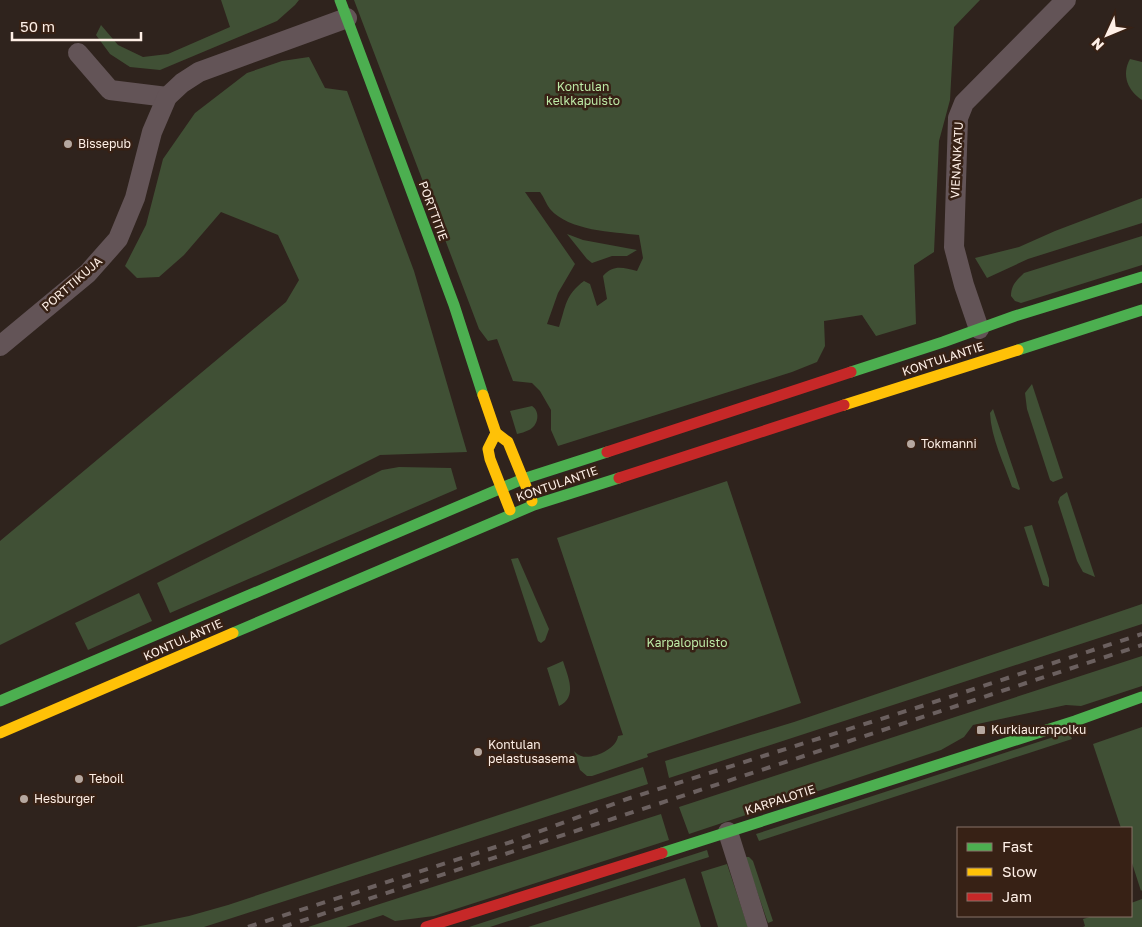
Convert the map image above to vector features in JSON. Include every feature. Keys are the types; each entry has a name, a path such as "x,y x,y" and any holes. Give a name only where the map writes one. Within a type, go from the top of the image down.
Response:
{"main road":[{"name":"PORTTITIE","path":"343,9 454,305 496,433 508,442 534,505"},
{"name":"KONTULANTIE","path":"0,700 523,479 1142,277"},
{"name":"KONTULANTIE","path":"0,733 534,505 1142,310"},
{"path":"496,433 488,449 512,514"},
{"name":"KARPALOTIE","path":"426,927 728,832 1142,697"}],"street":[{"name":"VIENANKATU","path":"979,329 964,285 954,247 958,118 964,103 1066,0"},
{"name":"PORTTIKUJA","path":"0,346 88,273 118,239 135,198 152,132 167,97 182,83 199,72 343,9"},
{"path":"78,54 110,90 167,97"},
{"path":"728,832 758,927"}],"green space":[{"path":"221,0 299,0 277,21 160,70 130,67 110,54 96,35 101,25 118,45 143,57 168,54 230,27"},
{"name":"Kontulan kelkkapuisto","path":"354,0 980,0 954,27 950,100 939,141 934,252 914,265 916,324 876,336 862,315 824,321 825,346 817,362 792,372 558,446 551,430 551,410 540,391 532,383 513,381 497,339 488,341 479,329","holes":["525,192 540,192 550,209 568,222 592,229 639,235 643,258 637,271 615,268 603,276 607,299 597,306 590,284 584,281 570,296 559,327 547,324 558,293 575,264"]},
{"path":"309,57 325,88 347,91 414,271 467,452 380,455 0,645 0,541 286,302 299,280 278,235 221,212 184,255 159,277 137,278 125,266 146,225 163,159 195,113 247,73 282,61"},
{"path":"1130,59 1142,62 1142,100 1133,92 1127,82 1126,71"},
{"path":"1142,198 1142,223 1028,259 987,278 975,258 1019,247 1055,231"},
{"path":"567,234 583,240 637,250 627,256 612,256 592,263"},
{"path":"1142,236 1142,265 1021,303 1015,301 1011,296 1013,286 1024,273"},
{"path":"1032,384 1063,478 1053,482 1050,480 1027,409 1025,393"},
{"path":"532,406 537,412 535,425 529,430 517,434 510,411"},
{"path":"993,409 1019,490 1012,487 995,441 990,413"},
{"path":"399,467 451,468 457,489 170,613 157,583 382,470"},
{"name":"Karpalopuisto","path":"727,481 801,703 647,754 648,757 587,776 580,770 574,751 580,756 597,755 609,749 617,741 618,736 623,735 557,538"},
{"path":"1067,492 1095,577 1083,572 1077,561 1058,502 1060,497"},
{"path":"1032,525 1049,579 1049,587 1043,585 1024,527"},
{"path":"518,558 549,629 545,640 541,643 538,641 511,559"},
{"path":"139,593 152,621 88,650 75,623"},
{"path":"1142,604 1142,624 669,778 665,761 794,722"},
{"path":"1142,656 1142,686 1081,706 1066,705 973,725 964,737 941,750 689,834 679,807"},
{"path":"563,661 569,680 570,692 565,702 559,706 547,668"},
{"path":"1142,727 1141,891 1132,863 1132,827 1121,827 1093,744"},
{"path":"1069,732 1072,739 759,841 756,834"},
{"path":"643,767 648,784 204,927 136,927 189,916 228,905"},
{"path":"661,814 669,840 434,916 395,921 383,915 346,927 308,927"},
{"path":"707,850 709,857 490,927 469,927"},
{"path":"745,857 749,857 753,861 773,921 768,923"},
{"path":"727,864 748,927 718,927 701,872"},
{"path":"685,878 701,927 528,927"},
{"path":"1142,899 1142,927 1083,927 1085,926 1083,919 1090,917 1132,917 1132,903"}],"railway":[{"path":"248,927 511,842 627,799 1142,634"},
{"path":"283,927 1142,645"}],"traffic: fast":[{"path":"340,0 454,305 483,395"},
{"path":"851,372 1015,316 1142,277"},
{"path":"1018,350 1142,310"},
{"path":"0,701 523,479 607,452"},
{"path":"233,633 534,505 619,478"},
{"path":"662,853 1075,721 1142,697"}],"traffic: slow":[{"path":"844,405 1018,350"},
{"path":"483,395 496,433 508,442 532,501"},
{"path":"496,433 488,449 490,459 510,510"},
{"path":"0,733 233,633"}],"traffic: jam":[{"path":"607,452 851,372"},
{"path":"619,478 844,405"},
{"path":"426,927 662,853"}],"place":[{"name":"Bissepub","path":"68,144"},
{"name":"Tokmanni","path":"911,444"},
{"name":"Kurkiauranpolku","path":"981,730"},
{"name":"Kontulan pelastusasema","path":"478,752"},
{"name":"Teboil","path":"79,779"},
{"name":"Hesburger","path":"24,799"}]}
